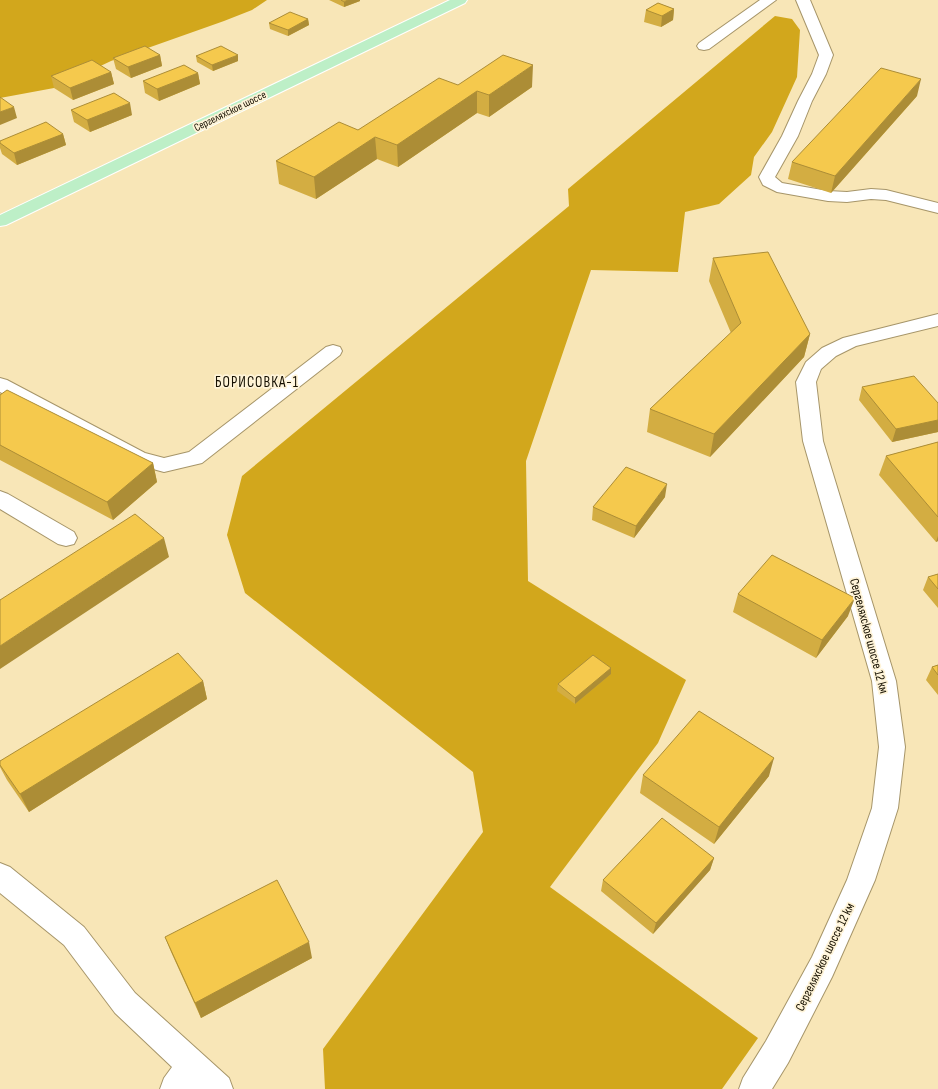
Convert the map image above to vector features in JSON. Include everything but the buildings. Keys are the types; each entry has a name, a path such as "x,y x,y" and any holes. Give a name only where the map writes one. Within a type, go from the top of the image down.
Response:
{"main road":[{"name":"Сергеляхское шоссе","path":"0,221 460,0"}],"street":[{"path":"704,46 769,0"},
{"path":"803,0 826,55 819,74 805,101 790,136 766,177 769,182 777,187 828,196 847,197 870,194 886,195 938,208"},
{"name":"Сергеляхское шоссе 12 км","path":"754,1089 778,1052 822,967 861,880 884,808 892,747 884,681 813,441 806,382 813,366 829,352 850,342 938,320"},
{"path":"0,384 138,458 164,466 195,458 333,350"},
{"path":"0,499 66,538"},
{"path":"0,876 74,936 125,1003 218,1089"},
{"path":"175,1089 193,1065"}],"shaded area":[{"path":"0,0 267,0 252,10 111,61 54,88 0,98"},
{"path":"775,16 792,19 800,30 797,77 772,132 754,157 751,175 719,204 685,212 678,272 591,270 526,461 528,581 686,680 658,743 550,887 758,1038 722,1089 325,1089 323,1049 483,832 473,772 245,593 227,535 242,476 569,206 568,189"}],"district":[{"name":"БОРИСОВКА-1","path":"257,382"}]}
